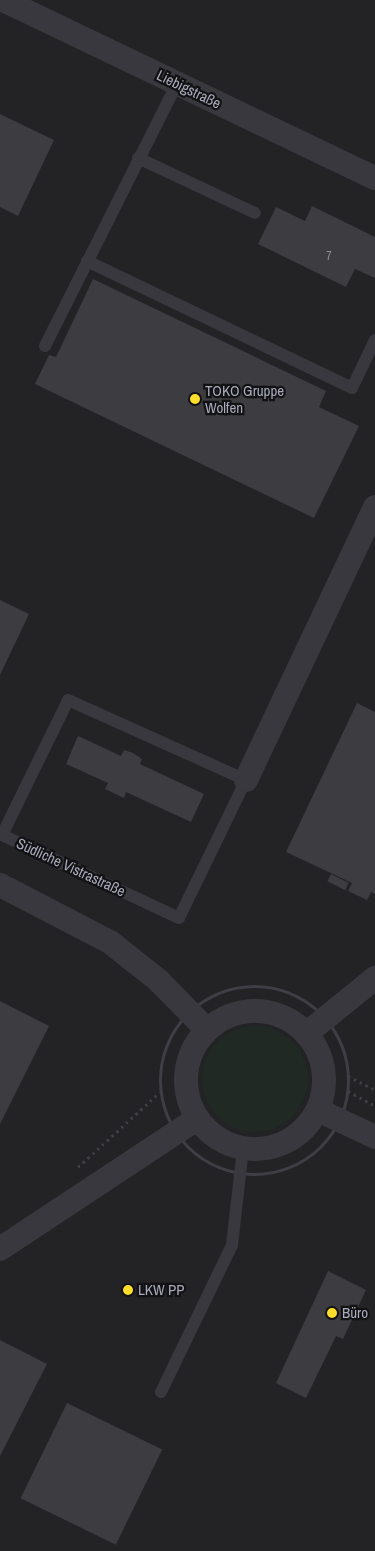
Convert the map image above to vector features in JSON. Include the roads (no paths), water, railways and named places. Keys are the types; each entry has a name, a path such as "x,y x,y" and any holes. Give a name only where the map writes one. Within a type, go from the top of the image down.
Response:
{"street":[{"name":"Liebigstraße","path":"3,0 375,178"},
{"name":"Südliche Vistrastraße","path":"246,780 375,507"},
{"path":"0,885 110,942 158,980 207,1030"},
{"path":"306,1034 375,978"},
{"path":"264,1012 287,1019 306,1034 315,1045 324,1070 322,1097 318,1110 310,1123 287,1141 273,1147 244,1148 218,1137 198,1118 188,1093 187,1072 192,1053 207,1030 239,1013 264,1012"},
{"path":"318,1110 375,1137"},
{"path":"0,1250 198,1118"}],"lane":[{"path":"45,346 138,158 177,84"},
{"path":"138,158 255,213"},
{"path":"88,261 352,388 375,340"},
{"name":"Südliche Vistrastraße","path":"68,700 246,780 179,918 2,835 68,700"},
{"path":"162,1392 232,1245 244,1148"}],"place":[{"name":"TOKO Gruppe Wolfen","path":"195,399"},
{"name":"LKW PP","path":"128,1290"},
{"name":"Büro","path":"332,1313"}]}
